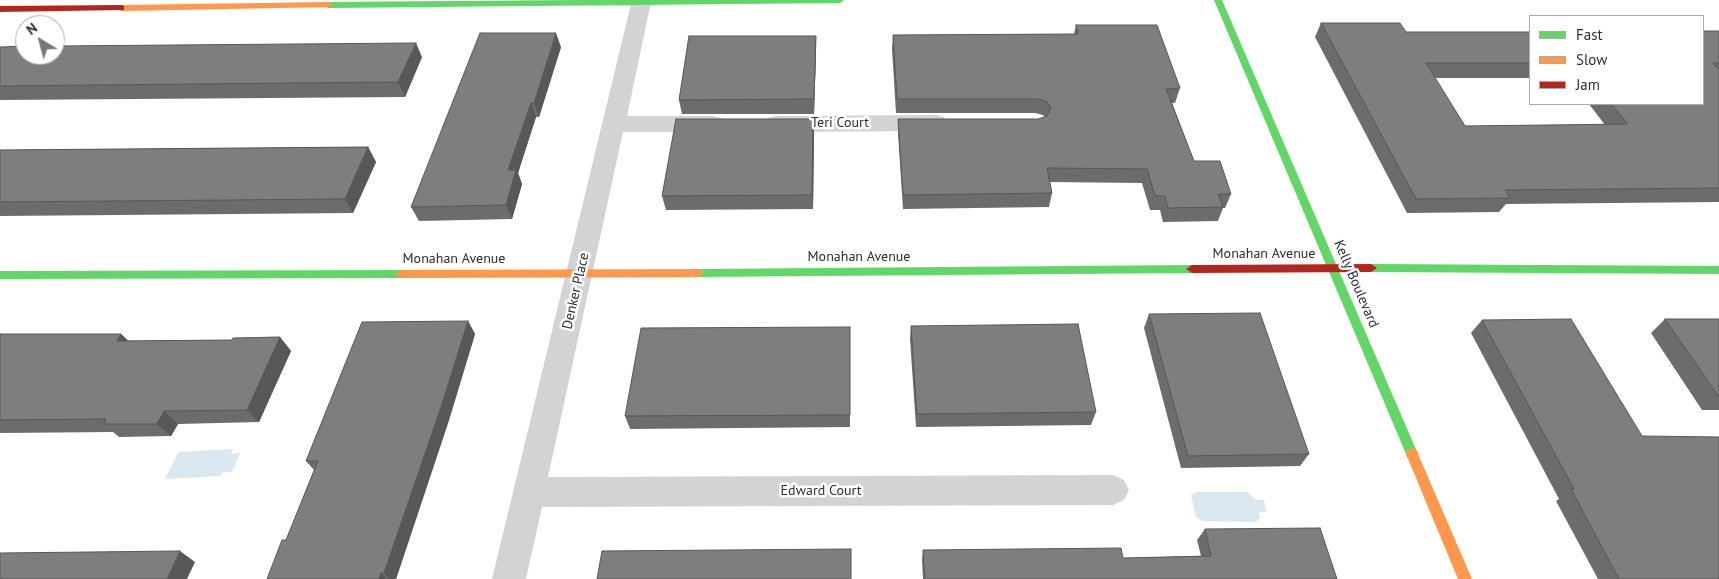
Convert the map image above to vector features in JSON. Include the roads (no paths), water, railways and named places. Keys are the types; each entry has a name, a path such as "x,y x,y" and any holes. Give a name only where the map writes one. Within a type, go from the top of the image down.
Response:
{"street":[{"path":"0,8 190,3 840,0"},
{"name":"Kelly Boulevard","path":"1218,0 1465,579"},
{"name":"Denker Place","path":"509,579 615,124 641,2"},
{"name":"Teri Court","path":"615,124 955,123"},
{"name":"Monahan Avenue","path":"0,275 580,274 1333,268 1719,270"},
{"name":"Edward Court","path":"529,492 1113,490"}]}
